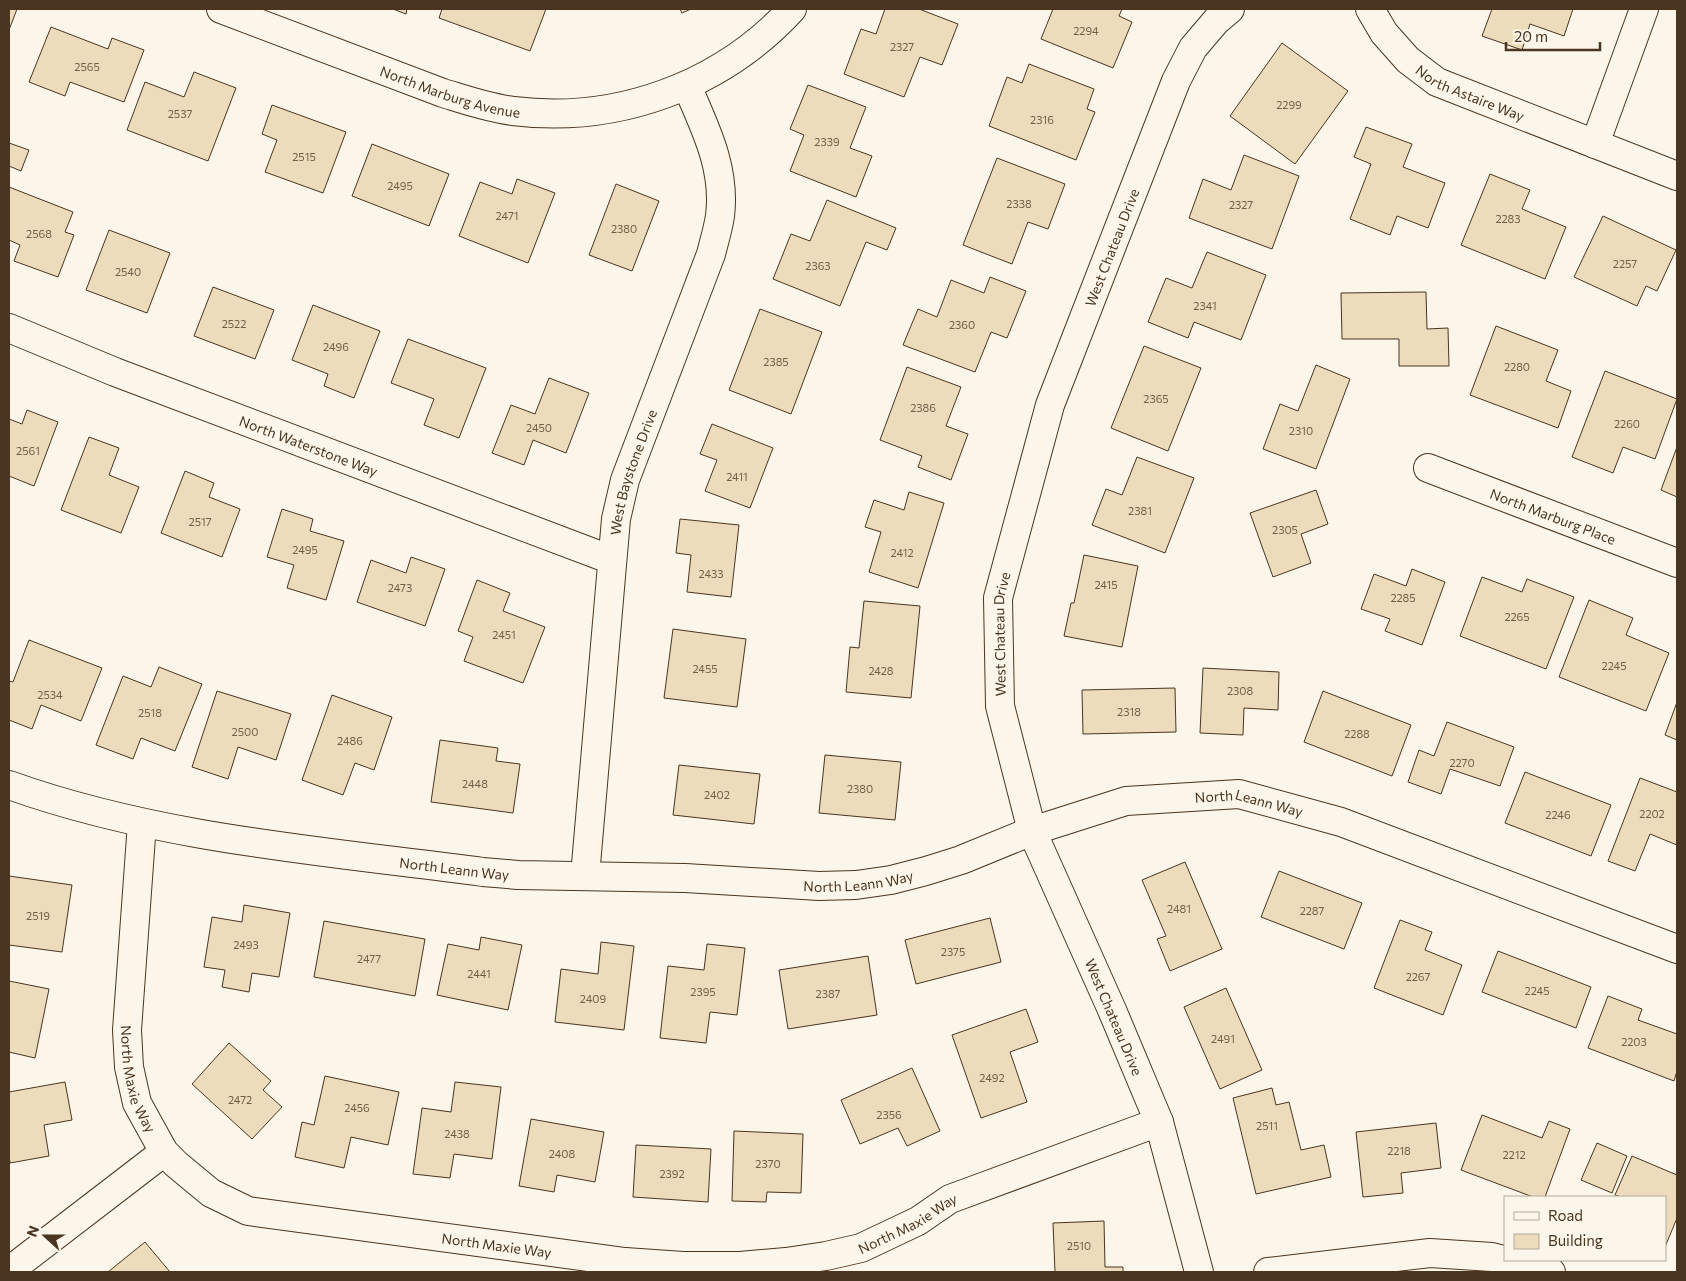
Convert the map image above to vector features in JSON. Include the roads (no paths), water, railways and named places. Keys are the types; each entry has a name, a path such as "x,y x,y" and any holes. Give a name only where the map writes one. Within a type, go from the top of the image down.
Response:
{"street":[{"name":"North Marburg Avenue","path":"221,9 443,93 477,104 512,111 557,113 583,112 619,107 654,99 687,86 719,69 750,49 792,9"},
{"name":"West Chateau Drive","path":"1199,1272 1159,1122 1112,1010 1032,832 1000,706 998,598 1050,405 1176,81 1193,48 1216,21 1230,9"},
{"name":"North Astaire Way","path":"1370,9 1384,33 1408,60 1437,82 1677,176"},
{"path":"1595,144 1644,9"},
{"name":"West Baystone Drive","path":"585,876 616,519 625,480 711,254 720,216 720,180 712,144 687,86"},
{"name":"North Waterstone Way","path":"9,328 115,372 612,560"},
{"name":"North Marburg Place","path":"1428,468 1677,563"},
{"name":"North Leann Way","path":"9,785 40,796 142,823 214,837 483,872 518,875 685,878 819,886 856,885 926,872 1032,832 1126,800 1239,794 1341,822 1677,949"},
{"name":"North Maxie Way","path":"142,823 127,1030 129,1068 137,1103 164,1152 176,1164 211,1193 248,1211 625,1262 683,1266 740,1266 786,1262 861,1248 918,1221 950,1199 1159,1122"},
{"path":"9,1271 164,1152"},
{"path":"1268,1272 1430,1253 1492,1256 1504,1259"},
{"path":"1510,1261 1550,1272"}]}
